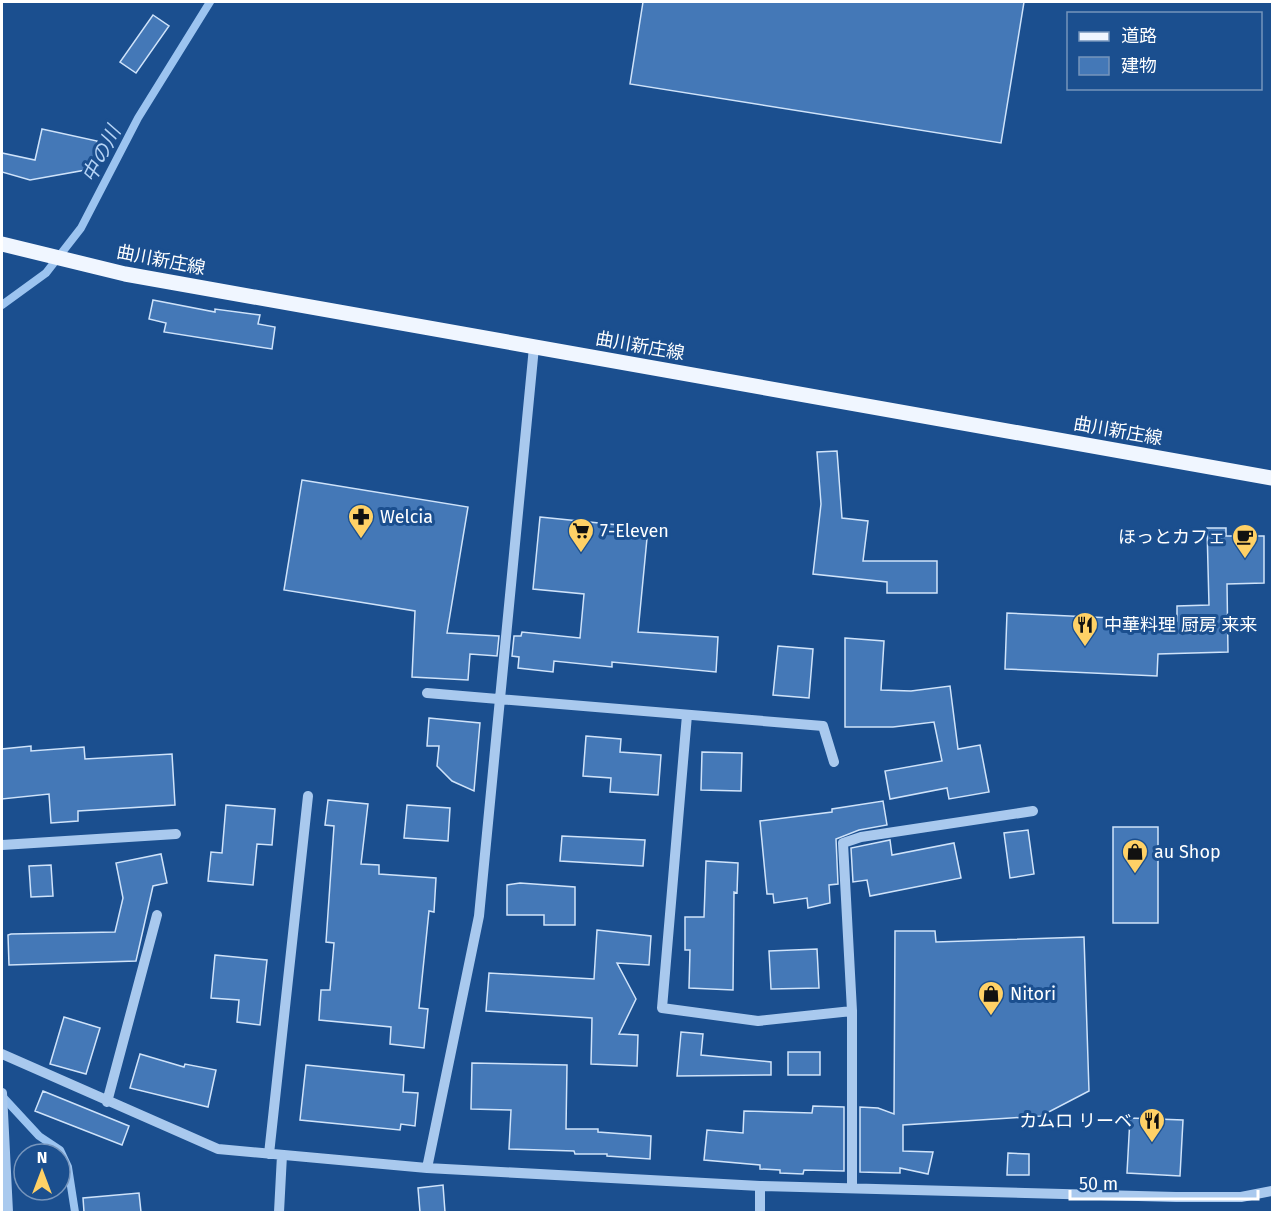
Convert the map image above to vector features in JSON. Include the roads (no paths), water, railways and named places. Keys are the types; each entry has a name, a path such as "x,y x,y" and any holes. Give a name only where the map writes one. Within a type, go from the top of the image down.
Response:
{"main road":[{"name":"曲川新庄線","path":"2,244 125,273 1272,478"}],"street":[{"path":"427,1167 479,916 534,347"},
{"path":"428,693 823,726 834,762"},
{"path":"687,715 662,1008 758,1021 852,1011"},
{"path":"269,1154 308,796"},
{"path":"852,1187 852,1011 843,843 861,837 1033,811"},
{"path":"2,845 176,834"},
{"path":"107,1102 157,915"},
{"path":"2,1054 218,1149 427,1167 760,1186 1176,1197 1241,1197 1272,1191"},
{"path":"2,1093 8,1212"},
{"path":"279,1212 282,1155"},
{"path":"760,1186 760,1212"}],"waterway":[{"name":"中の川","path":"2,305 46,273 81,228 138,118 210,2"},
{"path":"2,1096 39,1136 60,1150 68,1167 75,1212"}],"place":[{"name":"Welcia","path":"361,540"},
{"name":"7-Eleven","path":"581,554"},
{"name":"ほっとカフェ","path":"1245,560"},
{"name":"中華料理 厨房 来来","path":"1085,648"},
{"name":"au Shop","path":"1135,875"},
{"name":"Nitori","path":"991,1017"},
{"name":"カムロ リーベ","path":"1152,1144"}]}
